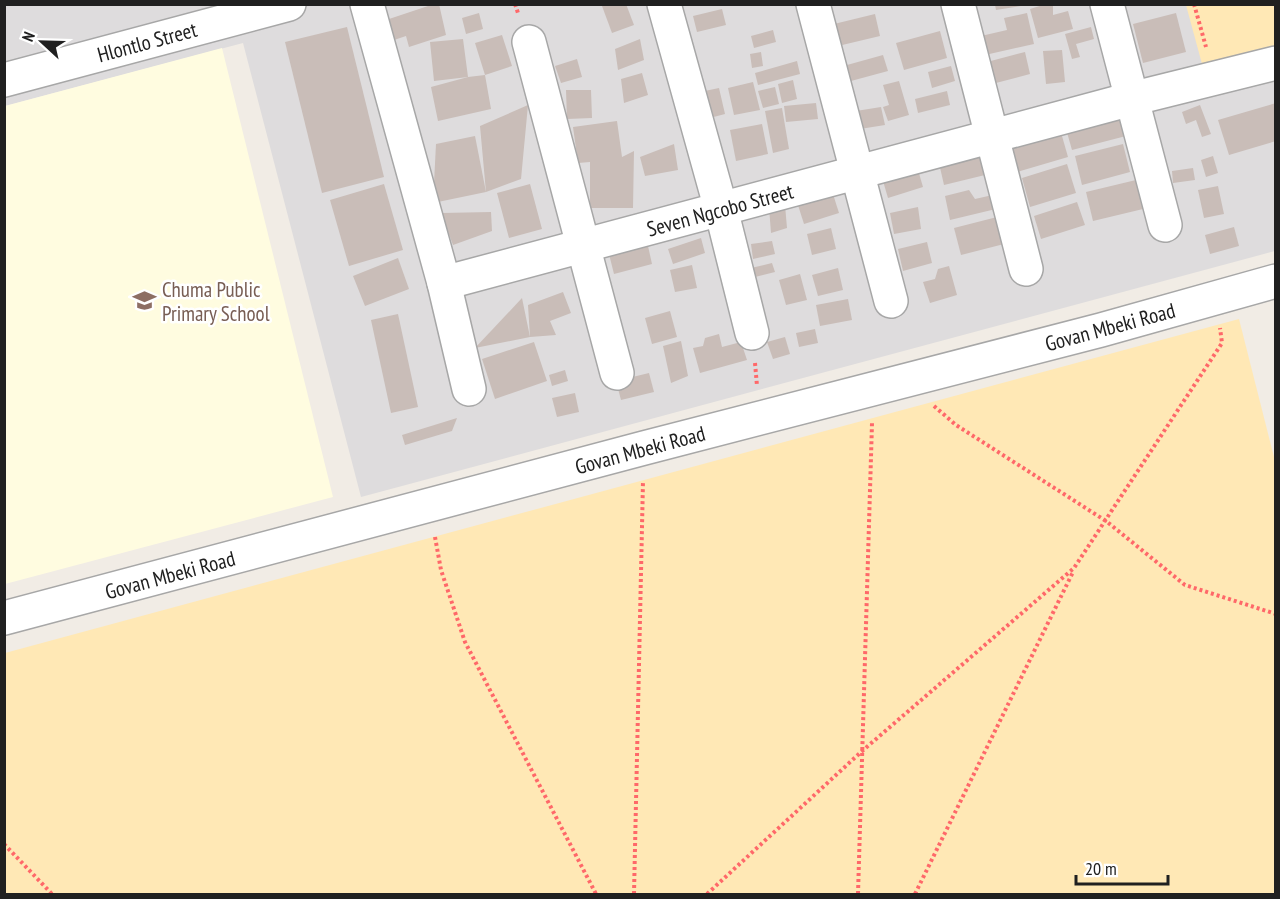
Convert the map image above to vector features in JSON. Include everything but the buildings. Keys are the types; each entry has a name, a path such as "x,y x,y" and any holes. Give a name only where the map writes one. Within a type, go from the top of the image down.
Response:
{"street":[{"name":"Hlontlo Street","path":"4,80 289,4"},
{"path":"367,4 444,283 470,389"},
{"path":"664,4 721,209 752,333"},
{"path":"813,4 891,301"},
{"path":"958,4 1026,269"},
{"path":"1107,4 1165,225"},
{"path":"529,42 617,373"},
{"name":"Seven Ngcobo Street","path":"444,283 1131,99 1275,63"},
{"name":"Govan Mbeki Road","path":"4,618 644,448 1101,330 1275,281"}],"path":[{"path":"1194,4 1216,78"},
{"path":"915,894 1074,568 1222,343 1216,298"},
{"path":"752,333 760,419"},
{"path":"904,380 956,425 1106,521 1185,585 1275,614"},
{"path":"858,894 873,389"},
{"path":"634,894 644,448"},
{"path":"429,506 441,570 465,642 596,894"},
{"path":"707,894 861,752 1074,568"},
{"path":"4,844 52,894"}],"shaded area":[{"path":"5,5 1275,5 1275,251 361,497 243,43 5,106"},
{"name":"Chuma Public Primary School","path":"222,48 333,497 5,584 5,106"}],"sand":[{"path":"1186,5 1275,5 1275,46 1202,64"},
{"path":"1239,319 1275,461 1275,894 5,894 5,653"}],"place":[{"name":"Chuma Public Primary School","path":"144,301"}]}
